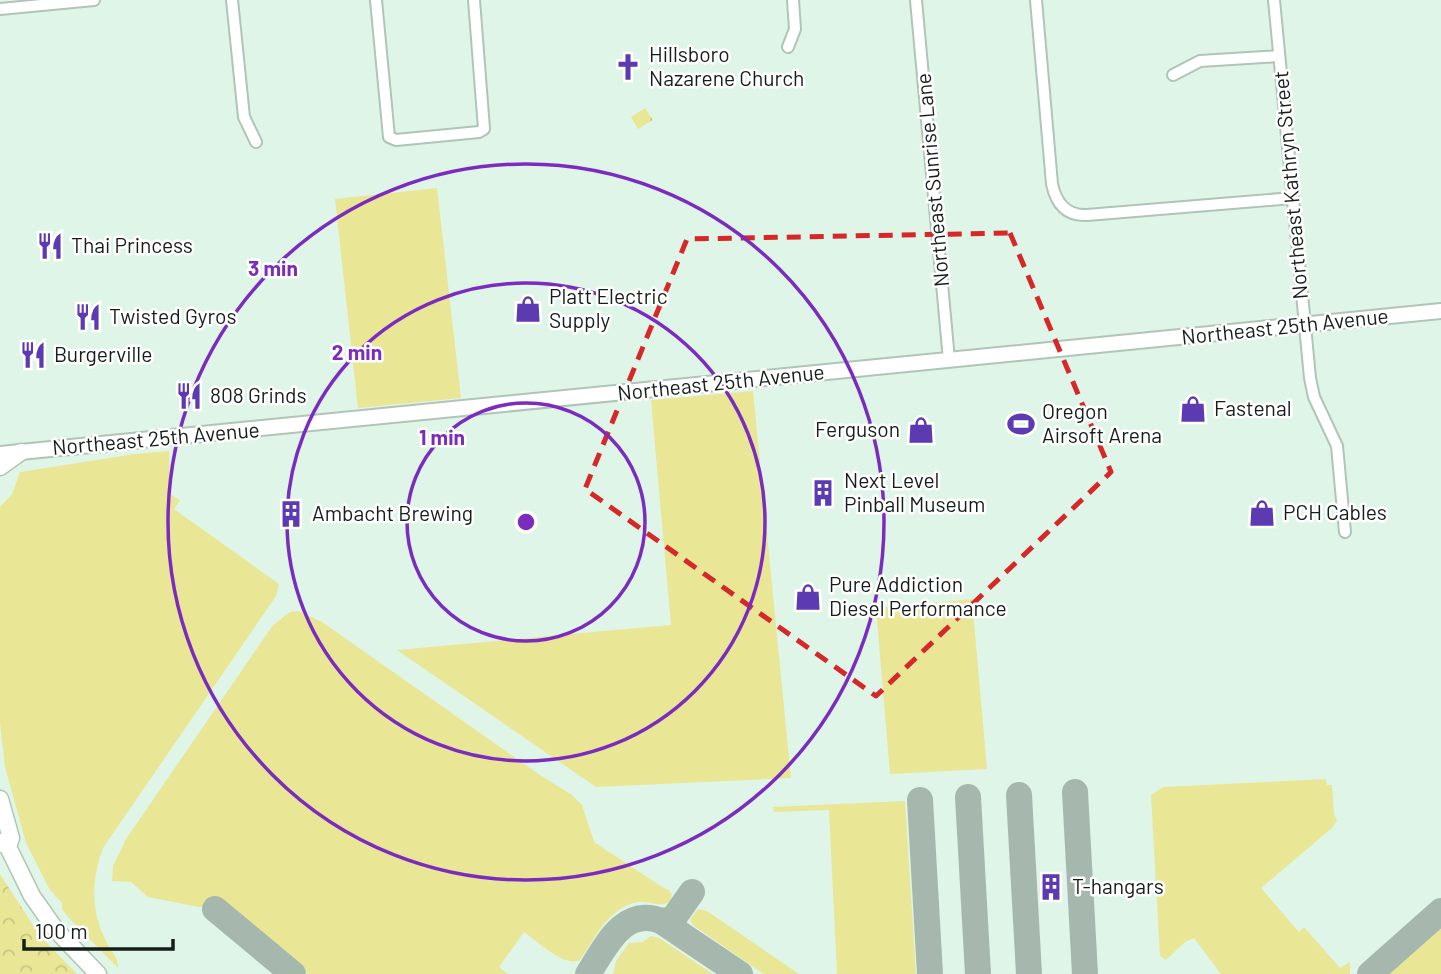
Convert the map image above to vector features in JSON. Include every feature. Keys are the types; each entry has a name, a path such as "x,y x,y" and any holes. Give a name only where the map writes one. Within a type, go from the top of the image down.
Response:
{"highway":[{"path":"0,467 21,452"},
{"path":"0,799 11,838 4,845 43,913 68,944 98,974"}],"main road":[{"name":"Northeast 25th Avenue","path":"0,454 1441,311"}],"street":[{"path":"0,9 94,0"},
{"path":"232,0 244,117 256,142"},
{"path":"376,0 389,136 396,140 483,131 485,126 474,0"},
{"path":"788,47 795,29 793,0"},
{"name":"Northeast Sunrise Lane","path":"916,0 949,360"},
{"path":"1036,0 1052,184 1054,194 1064,209 1073,214 1087,215 1293,198"},
{"name":"Northeast Kathryn Street","path":"1274,0 1310,378 1314,397 1337,446 1345,532"},
{"path":"1173,75 1200,61 1279,56"}],"highlighted area":[{"path":"1010,233 1111,472 876,696 585,489 687,239"}],"green space":[{"path":"645,108 653,120 638,129 631,117"},
{"path":"437,188 461,398 358,408 335,199"},
{"path":"753,391 791,778 596,787 397,650 671,625 651,400"},
{"path":"169,451 170,494 180,500 174,509 279,584 276,596 103,848 95,882 95,905 100,928 118,968 68,917 62,909 62,903 50,890 26,843 5,767 0,723 0,507 12,494 20,472"},
{"path":"972,599 987,769 890,774 876,608"},
{"path":"299,611 322,622 572,795 582,805 594,842 669,890 672,895 670,902 637,902 627,905 603,925 580,960 559,957 524,932 499,967 508,974 308,974 232,909 219,903 199,907 148,897 131,882 112,881 113,866 126,839 273,625 290,612"},
{"path":"1326,779 1327,785 1332,785 1337,821 1261,888 1299,932 1304,927 1340,968 1350,962 1350,974 1221,974 1194,938 1185,942 1166,960 1160,956 1151,795 1163,787"},
{"path":"905,801 916,974 837,974 829,810 774,812 773,807"},
{"path":"0,874 40,936 77,974 0,974"},
{"path":"698,909 707,911 799,974 764,974 694,926 690,920"},
{"path":"1441,923 1441,974 1382,974"},
{"path":"651,936 659,938 713,974 613,974 616,961 629,943 643,942"}],"taxiway":[{"path":"1075,792 1085,974"},
{"path":"1019,795 1029,974"},
{"path":"968,797 978,974"},
{"path":"920,800 930,974"},
{"path":"661,921 673,919 692,892"},
{"path":"215,909 293,974"},
{"path":"1370,974 1441,911"},
{"path":"588,974 617,932 636,919 648,918 661,921 740,974"}],"place":[{"name":"Hillsboro Nazarene Church","path":"628,67"},
{"name":"Thai Princess","path":"50,246"},
{"name":"Platt Electric Supply","path":"528,309"},
{"name":"Twisted Gyros","path":"88,317"},
{"name":"Burgerville","path":"33,355"},
{"name":"808 Grinds","path":"189,396"},
{"name":"Fastenal","path":"1193,409"},
{"name":"Oregon Airsoft Arena","path":"1021,424"},
{"name":"Ferguson","path":"921,430"},
{"name":"Next Level Pinball Museum","path":"823,493"},
{"name":"PCH Cables","path":"1262,513"},
{"name":"Ambacht Brewing","path":"291,514"},
{"name":"Pure Addiction Diesel Performance","path":"808,597"},
{"name":"T-hangars","path":"1051,887"}]}
